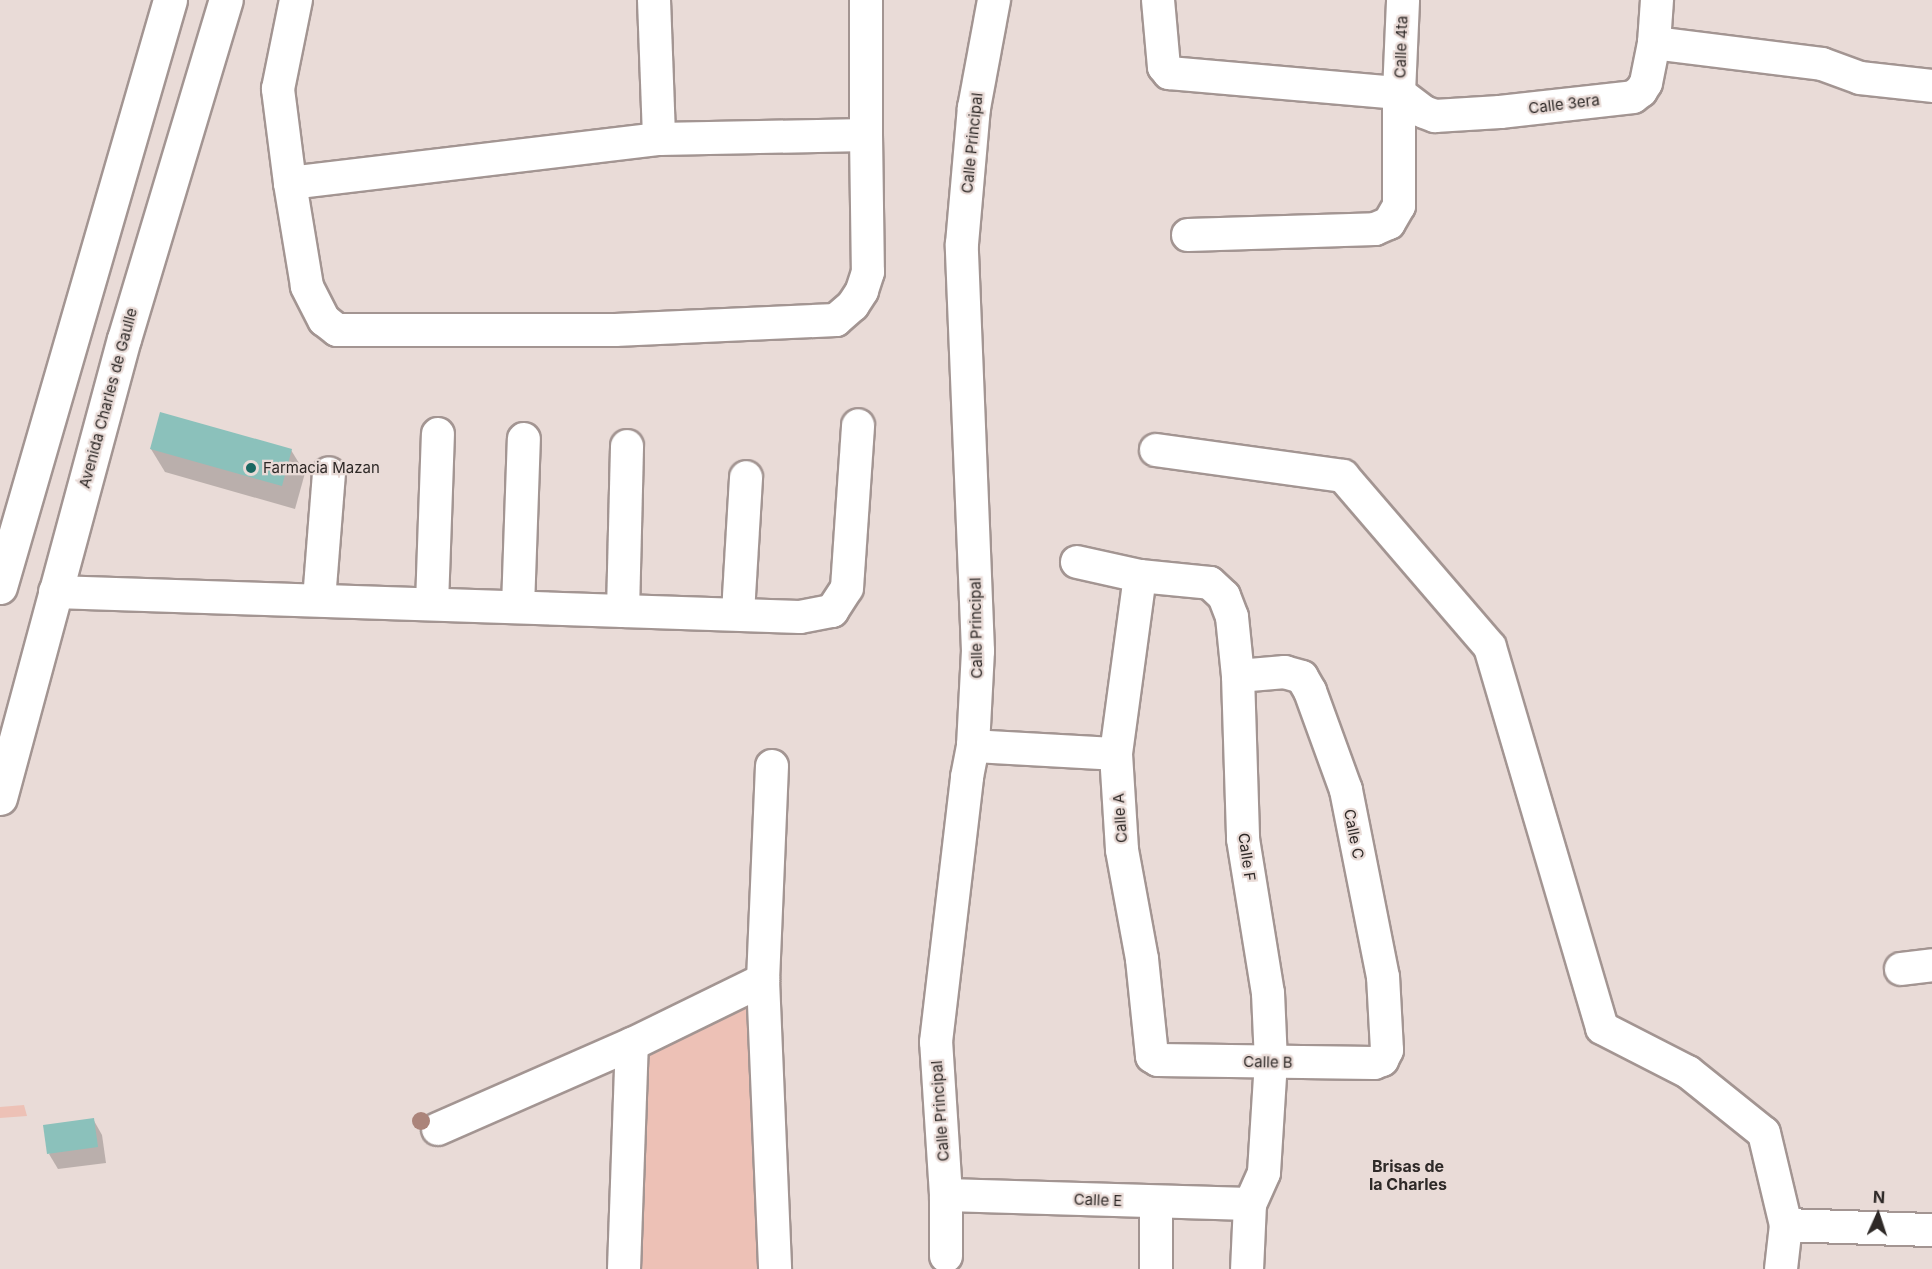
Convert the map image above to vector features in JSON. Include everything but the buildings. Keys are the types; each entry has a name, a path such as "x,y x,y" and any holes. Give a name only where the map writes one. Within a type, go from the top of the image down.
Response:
{"main road":[{"path":"0,586 170,0"},
{"name":"Avenida Charles de Gaulle","path":"0,798 124,339 226,0"}],"street":[{"path":"297,0 278,89 290,183 307,286 324,320 337,330 615,330 836,320 853,305 862,291 868,272 866,0"},
{"path":"654,0 658,139"},
{"name":"Calle Principal","path":"946,1256 946,1196 936,1042 967,777 973,746 978,651 962,244 974,108 994,0"},
{"path":"1158,0 1164,67 1169,73 1399,93"},
{"name":"Calle 4ta","path":"1188,235 1375,229 1389,223 1399,206 1399,93 1403,0"},
{"name":"Calle 3era","path":"1399,93 1424,112 1444,116 1633,97 1646,83 1654,43 1658,0"},
{"path":"1654,43 1822,64 1860,78 1932,86"},
{"path":"290,183 658,139 866,135"},
{"path":"55,592 800,617 832,611 847,588 858,426"},
{"path":"432,604 438,434"},
{"path":"518,607 524,439"},
{"path":"623,611 627,446"},
{"path":"1156,450 1342,476 1490,647 1602,1028 1689,1072 1764,1132 1786,1225 1781,1269"},
{"path":"320,600 329,473"},
{"path":"738,614 746,477"},
{"name":"Calle F","path":"1077,562 1140,576 1210,584 1224,596 1232,617 1238,676 1243,839 1268,993 1271,1061 1264,1173 1250,1204 1247,1269"},
{"name":"Calle A","path":"1140,576 1116,754 1122,850 1142,959 1150,1051 1154,1058"},
{"name":"Calle C","path":"1238,676 1285,672 1302,677 1310,691 1346,790 1383,977 1387,1050 1382,1060"},
{"path":"973,746 1116,754"},
{"path":"772,766 763,980 775,1269"},
{"path":"1901,969 1932,965"},
{"path":"438,1129 632,1044 763,980"},
{"path":"624,1269 632,1044"},
{"name":"Calle B","path":"1154,1058 1158,1060 1374,1063 1382,1060"},
{"name":"Calle E","path":"946,1196 1250,1204"},
{"path":"1156,1202 1156,1269"},
{"path":"1786,1225 1932,1230"}],"shaded area":[{"path":"743,1005 754,1015 762,1269 634,1269 644,1048"},
{"path":"24,1105 27,1116 0,1118 0,1107"}],"place":[{"name":"Farmacia Mazan","path":"251,468"}],"district":[{"name":"Brisas de la Charles","path":"1408,1175"}]}
